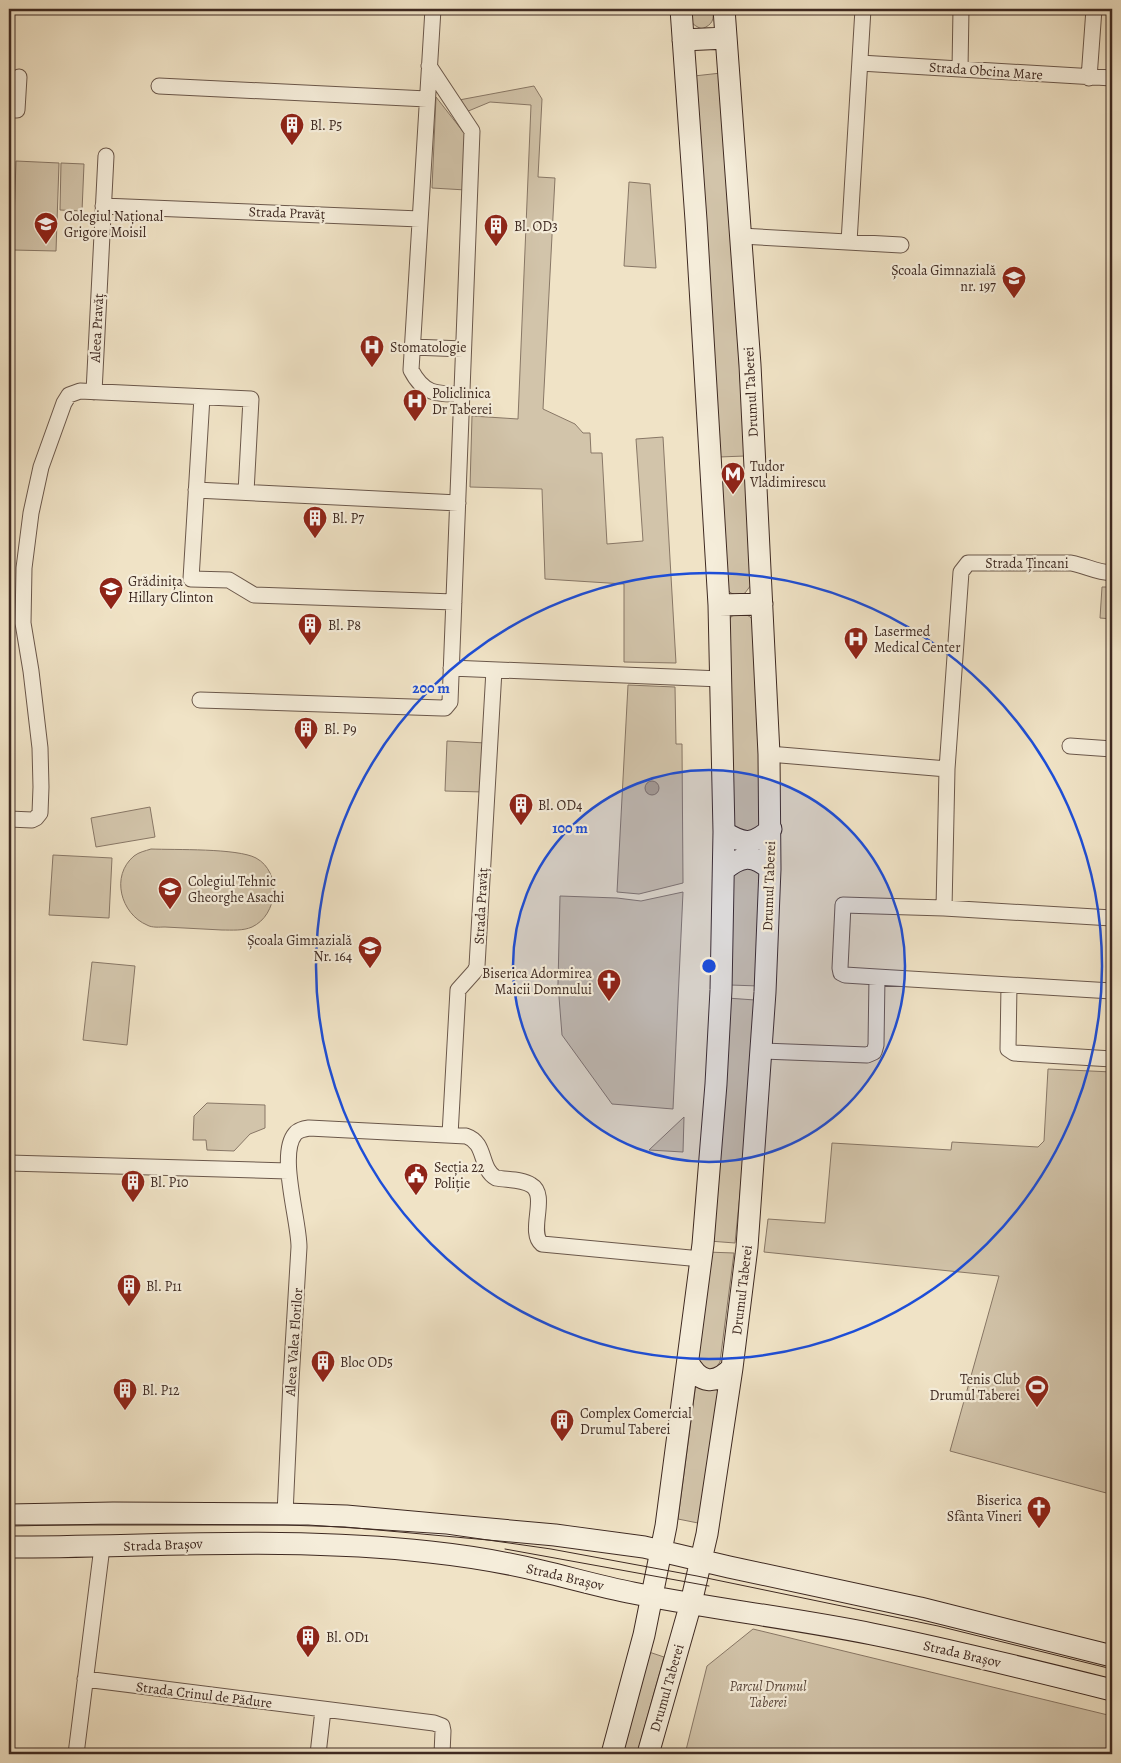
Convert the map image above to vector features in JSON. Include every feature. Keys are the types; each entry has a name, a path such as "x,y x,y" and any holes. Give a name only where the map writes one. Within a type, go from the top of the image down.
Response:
{"main road":[{"path":"612,1754 644,1635 666,1526 701,1259 716,1084 724,870 719,606 696,220 681,9"},
{"name":"Drumul Taberei","path":"648,1754 691,1603 707,1534 732,1368 747,1247 762,1051 770,869 769,754 750,374 724,9"},
{"path":"683,40 726,38"},
{"path":"719,606 762,604"},
{"path":"724,832 740,841 748,842 755,841 771,829"},
{"path":"724,870 740,858 756,859 770,869"},
{"path":"688,1362 696,1374 708,1380 721,1378 732,1368"},
{"path":"9,1515 95,1513 346,1516 555,1535 644,1547 920,1608 1112,1656"},
{"name":"Strada Brașov","path":"9,1547 278,1543 430,1552 504,1563 634,1593 870,1633 980,1657 1112,1690"}],"street":[{"path":"432,9 412,370 418,382 425,389 438,394 462,394"},
{"path":"849,242 863,9"},
{"path":"960,69 961,9"},
{"path":"1089,78 1094,9"},
{"name":"Strada Obcina Mare","path":"860,63 1112,78"},
{"path":"200,700 445,708 450,702 472,131 429,66"},
{"path":"9,110 17,110 20,76"},
{"path":"159,86 427,99"},
{"name":"Aleea Pravăț","path":"94,392 106,156"},
{"name":"Strada Pravăț","path":"103,206 420,219"},
{"path":"741,236 901,246"},
{"path":"413,347 463,349"},
{"path":"9,819 32,820 40,813 40,748 23,623 24,568 31,513 44,457 64,403 69,395 74,392 94,392 251,399 246,492"},
{"path":"202,397 191,579 229,580 254,595 454,602"},
{"path":"196,490 458,503"},
{"name":"Strada Țincani","path":"944,908 948,769 961,572 968,563 1071,563 1098,572 1112,573"},
{"path":"451,668 721,679"},
{"name":"Strada Pravăț","path":"450,1134 458,990 476,971 477,966 494,670"},
{"path":"1070,746 1112,749"},
{"path":"769,754 948,769"},
{"path":"1112,918 944,908 844,905 840,968 845,975 1112,991"},
{"path":"762,1051 867,1055 874,1052 876,1045 877,977"},
{"path":"1009,985 1008,1049 1010,1051 1014,1053 1112,1059"},
{"name":"Aleea Valea Florilor","path":"285,1514 299,1247 299,1232 288,1171 291,1139 296,1132 309,1128 450,1134"},
{"path":"450,1134 466,1136 476,1141 482,1151 487,1170 496,1178 528,1183 534,1187 538,1194 537,1237 542,1244 701,1259"},
{"path":"9,1163 288,1171"},
{"path":"76,1754 102,1547"},
{"name":"Strada Crinul de Pădure","path":"85,1680 434,1723 442,1726 444,1731 442,1754"},
{"path":"318,1754 323,1710"}],"green space":[{"path":"689,9 713,9 712,21 702,29 698,27 691,22"},
{"path":"721,73 745,456 719,457 694,76"},
{"path":"534,86 542,99 538,177 555,178 543,409 575,424 583,433 590,433 591,453 602,453 607,544 643,541 636,439 663,437 676,663 624,662 624,584 545,579 542,489 470,487 472,416 518,419 531,105 490,102 466,112 459,100"},
{"path":"436,97 468,138 466,190 432,188"},
{"path":"16,161 59,163 56,251 13,250"},
{"path":"61,163 84,164 82,211 60,210"},
{"path":"9,181 13,181 9,246"},
{"path":"629,182 650,184 656,268 624,266"},
{"path":"746,474 751,585 745,593 739,596 731,593 726,588 720,475"},
{"path":"1102,587 1112,587 1112,619 1100,618"},
{"path":"739,614 750,617 755,626 761,828 750,833 736,828 733,822 728,621 732,616"},
{"path":"628,685 675,687 676,744 682,744 683,883 639,894 617,892"},
{"path":"447,741 486,743 484,792 445,791"},
{"path":"150,807 155,837 96,847 91,818"},
{"path":"151,849 221,851 256,858 264,864 270,873 274,893 272,904 261,921 252,927 241,930 151,927 138,920 125,904 121,884 122,874 127,864 134,856"},
{"path":"53,855 112,858 109,918 49,915"},
{"path":"747,866 759,872 759,986 730,985 733,876"},
{"path":"683,892 673,1109 612,1104 562,1035 558,984 560,896 617,898 641,901"},
{"path":"92,962 135,966 127,1045 83,1040"},
{"path":"727,998 755,1000 748,1114 735,1243 709,1241"},
{"path":"1048,1069 1112,1072 1112,1504 1108,1503 1110,1494 950,1451 999,1276 764,1252 768,1219 825,1223 832,1143 951,1150 952,1142 1038,1147 1044,1141"},
{"path":"207,1103 265,1105 265,1128 250,1134 234,1151 207,1150 206,1140 193,1140 194,1116"},
{"path":"684,1117 683,1152 649,1150"},
{"path":"707,1252 734,1253 720,1362 712,1373 695,1362"},
{"path":"696,1383 724,1384 698,1523 678,1519"},
{"name":"Parcul Drumul Taberei","path":"753,1629 1112,1716 1112,1754 685,1754 707,1666"},
{"path":"649,1652 664,1657 637,1754 621,1754"}],"shaded area":[{"path":"649,781 655,781 659,788 655,795 649,795 645,791 645,785"}],"tram line":[{"path":"9,1525 308,1525 446,1534 551,1549 697,1576 938,1626 1112,1669"},
{"path":"505,1549 709,1586"}],"place":[{"name":"Bl. P5","path":"292,146"},
{"name":"Colegiul Național Grigore Moisil","path":"46,245"},
{"name":"Bl. OD3","path":"496,247"},
{"name":"Școala Gimnazială nr. 197","path":"1014,299"},
{"name":"Stomatologie","path":"372,368"},
{"name":"Policlinica Dr Taberei","path":"415,422"},
{"name":"Tudor Vladimirescu","path":"733,495"},
{"name":"Bl. P7","path":"315,539"},
{"name":"Grădinița Hillary Clinton","path":"111,610"},
{"name":"Bl. P8","path":"310,646"},
{"name":"Lasermed Medical Center","path":"856,660"},
{"name":"Bl. P9","path":"306,750"},
{"name":"Bl. OD4","path":"521,826"},
{"name":"Colegiul Tehnic Gheorghe Asachi","path":"170,910"},
{"name":"Școala Gimnazială Nr. 164","path":"370,969"},
{"name":"Biserica Adormirea Maicii Domnului","path":"609,1002"},
{"name":"Secția 22 Poliție","path":"416,1196"},
{"name":"Bl. P10","path":"133,1203"},
{"name":"Bl. P11","path":"129,1307"},
{"name":"Bloc OD5","path":"323,1383"},
{"name":"Tenis Club Drumul Taberei","path":"1037,1408"},
{"name":"Bl. P12","path":"125,1411"},
{"name":"Complex Comercial Drumul Taberei","path":"562,1442"},
{"name":"Biserica Sfânta Vineri","path":"1039,1529"},
{"name":"Bl. OD1","path":"308,1658"}]}
